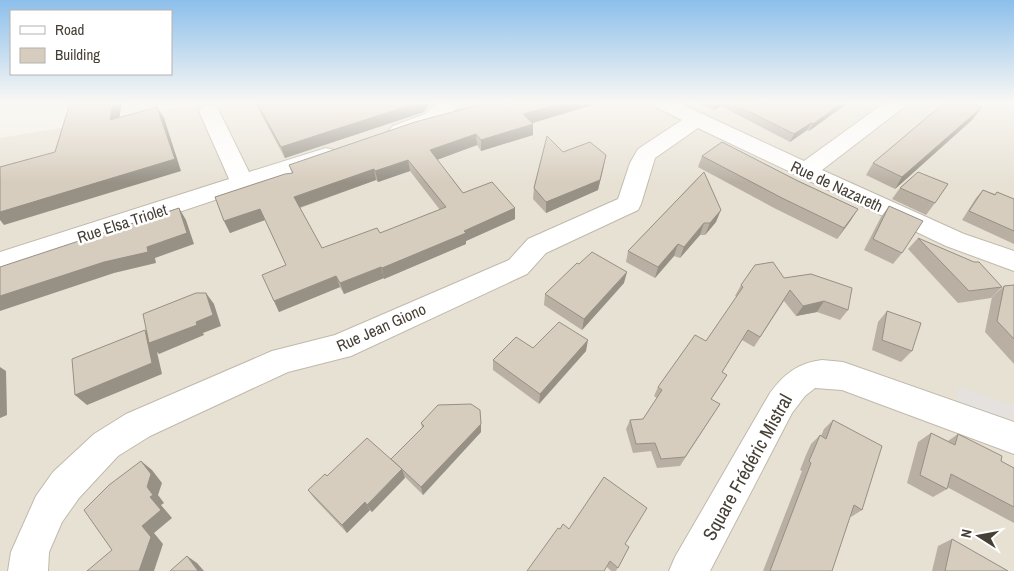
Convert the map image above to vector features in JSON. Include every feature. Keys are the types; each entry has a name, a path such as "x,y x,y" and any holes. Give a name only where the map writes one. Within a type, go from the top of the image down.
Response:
{"street":[{"path":"218,130 243,183"},
{"path":"383,136 400,130"},
{"name":"Rue Jean Giono","path":"28,571 30,552 49,509 66,485 106,445 138,425 283,360 340,347 518,267 537,246 629,204 641,163 646,154 682,130"},
{"name":"Rue de Nazareth","path":"717,130 956,240 1014,261"},
{"path":"805,171 861,130"},
{"name":"Rue Elsa Triolet","path":"0,262 347,149"},
{"name":"Square Frédéric Mistral","path":"689,571 781,403 792,387 805,376 818,373 843,376 1014,438"}],"shaded area":[{"path":"51,130 1014,130 1014,571 0,571 0,138"},
{"path":"958,386 1014,406 1014,427 956,405"}],"building":[{"path":"62,130 165,130 175,159 0,212 0,167 55,152"},
{"path":"272,130 335,130 281,147"},
{"path":"393,130 515,130 481,140 476,134 430,150 463,193 492,182 515,208 464,231 466,233 382,268 340,283 336,276 274,301 262,275 286,265 260,209 224,221 215,197 293,173 289,165","holes":["408,160 446,207 380,233 377,228 322,248 294,197 374,169 375,171"]},
{"path":"785,130 801,130 794,134"},
{"path":"912,130 956,130 902,177 873,163"},
{"path":"547,136 563,152 590,142 606,155 600,180 546,202 534,188"},
{"path":"722,142 858,209 844,228 702,156"},
{"path":"704,172 721,210 710,223 704,223 684,247 678,244 658,267 628,251"},
{"path":"918,172 948,184 935,203 900,188"},
{"path":"983,190 995,195 997,192 1014,199 1014,231 969,211"},
{"path":"889,206 923,221 902,253 873,239"},
{"path":"179,208 187,233 147,247 148,252 104,262 0,296 0,267"},
{"path":"918,238 974,262 979,262 1002,287 969,291"},
{"path":"592,252 627,272 584,319 545,294 577,263 579,264"},
{"path":"773,262 784,278 811,274 852,288 848,310 824,301 803,306 790,290 760,337 748,330 722,372 727,375 711,399 720,404 685,457 661,459 655,443 636,444 630,420 643,419 662,390 658,387 695,335 706,341 743,287 741,285 755,265"},
{"path":"1014,285 1014,339 997,321 1004,286"},
{"path":"196,293 206,293 213,315 196,322 197,325 149,343 143,314"},
{"path":"887,311 921,323 912,351 882,340"},
{"path":"559,322 588,340 540,394 493,360 516,337 533,348"},
{"path":"145,330 152,363 75,395 72,359"},
{"path":"471,404 480,410 481,424 421,487 391,459 424,426 421,423 438,405"},
{"path":"833,420 882,446 862,510 854,505 832,571 770,571 811,463 809,461 820,435 826,439"},
{"path":"931,433 955,445 958,434 1002,456 1001,461 1014,468 1014,507 951,474 947,489 920,475"},
{"path":"367,438 402,469 367,505 365,502 342,525 308,490 325,474 327,476"},
{"path":"141,461 151,474 147,487 153,495 150,497 161,510 142,526 151,537 139,571 87,571 112,550 84,510 109,485"},
{"path":"604,477 647,508 625,544 629,547 618,568 610,561 604,571 527,571 558,528 560,529 563,524 569,529"},
{"path":"952,539 1008,571 945,571"},
{"path":"187,556 198,571 170,571"}]}
